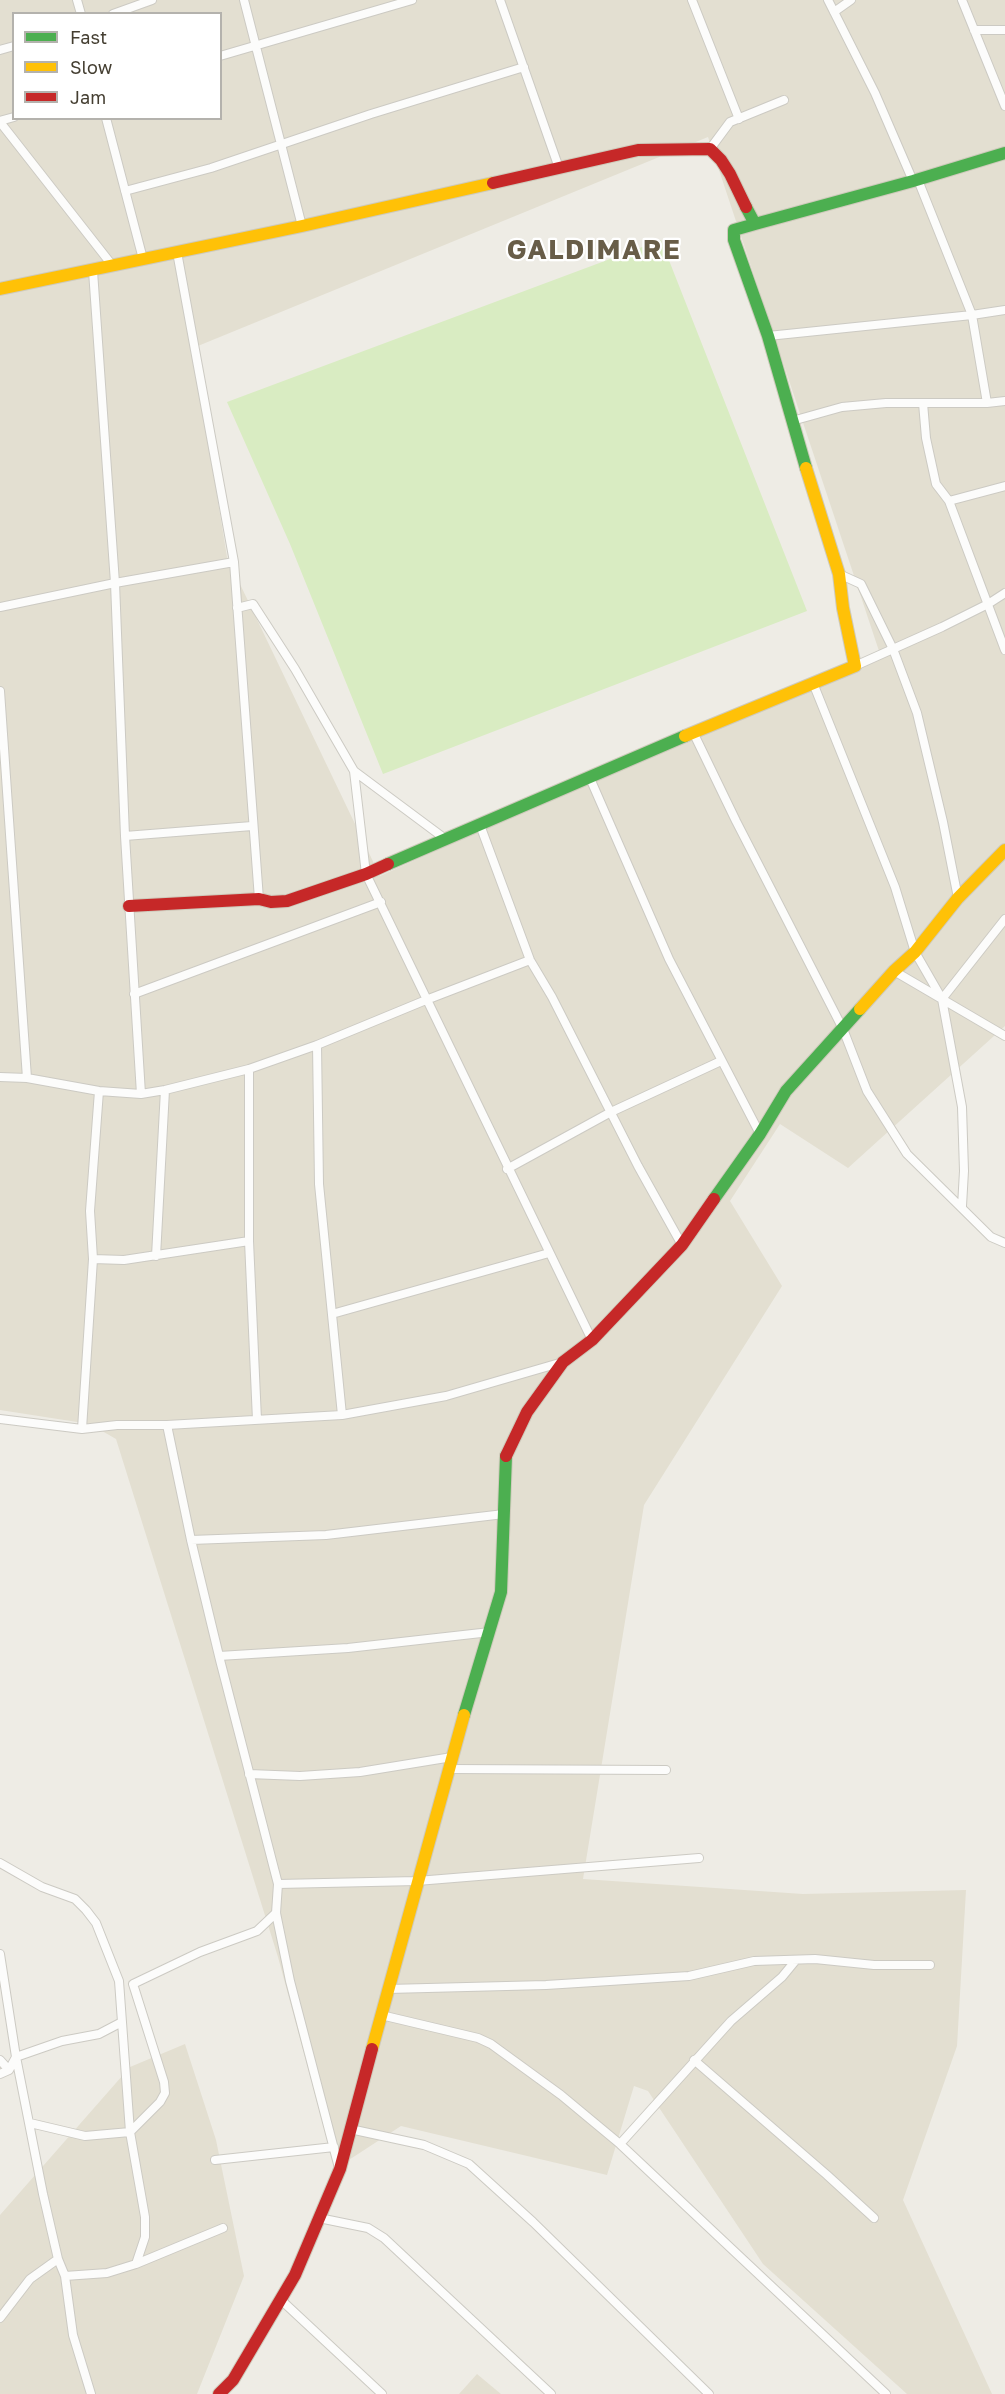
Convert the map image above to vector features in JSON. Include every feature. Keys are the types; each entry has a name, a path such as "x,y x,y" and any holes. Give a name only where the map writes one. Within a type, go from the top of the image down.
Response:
{"street":[{"path":"119,12 153,0"},
{"path":"244,0 302,226"},
{"path":"222,55 412,0"},
{"path":"500,0 559,168"},
{"path":"693,0 739,119"},
{"path":"828,0 916,180 972,315 987,403"},
{"path":"834,12 851,0"},
{"path":"962,0 1005,106"},
{"path":"974,30 1005,30"},
{"path":"125,191 211,168 524,68"},
{"path":"710,149 730,122 784,100"},
{"path":"107,120 142,259"},
{"path":"0,121 112,265"},
{"path":"0,289 302,226 638,150 710,149 730,174 755,224"},
{"path":"855,666 843,608 839,573 768,336 734,240 734,230 1005,153"},
{"path":"177,252 234,562 259,899"},
{"path":"93,271 114,583 125,836 141,1094"},
{"path":"768,336 1005,310"},
{"path":"792,422 842,407 886,403 1005,401"},
{"path":"923,403 926,438 936,484 949,501 1005,650"},
{"path":"949,501 1005,486"},
{"path":"0,607 114,583 234,562"},
{"path":"839,573 861,585 893,650 917,713 958,898"},
{"path":"129,906 259,899 271,902 287,901 366,874 589,776 893,650 988,604 1005,593"},
{"path":"237,608 253,604 295,669 354,771 444,838"},
{"path":"813,683 895,887 915,952 942,999 962,1107 964,1172 962,1206"},
{"path":"0,691 27,1078"},
{"path":"693,732 843,1029 867,1091 907,1154 991,1237 1005,1243"},
{"path":"354,771 366,874 507,1169 592,1340"},
{"path":"589,776 669,959 720,1061 760,1134"},
{"path":"480,825 530,960 682,1245"},
{"path":"125,836 252,826"},
{"path":"219,2394 232,2380 295,2275 340,2169 417,1881 501,1593 506,1456 527,1412 563,1362 592,1340 682,1245 760,1134 786,1090 894,970 915,952 958,898 1005,850"},
{"path":"134,994 381,902"},
{"path":"942,999 1005,919"},
{"path":"0,1077 27,1078 99,1091 141,1094 165,1090 249,1069 317,1045 530,960"},
{"path":"894,970 1005,1036"},
{"path":"317,1045 319,1184 342,1415"},
{"path":"507,1169 611,1112 720,1061"},
{"path":"249,1069 249,1240 257,1420"},
{"path":"156,1256 165,1090"},
{"path":"82,1429 93,1259 90,1211 99,1091"},
{"path":"93,1259 124,1260 249,1240"},
{"path":"332,1314 549,1253"},
{"path":"0,1419 82,1429 117,1425 167,1425 342,1415 446,1396 563,1362"},
{"path":"167,1425 191,1540 219,1656 278,1884 276,1913 290,1981 340,2169"},
{"path":"191,1540 326,1535 504,1514"},
{"path":"219,1656 348,1648 490,1632"},
{"path":"249,1774 300,1776 450,1763 666,1770"},
{"path":"278,1884 417,1881 699,1858"},
{"path":"0,1863 42,1887 75,1899 87,1910 96,1923 119,1981 129,2132 145,2217 146,2237 136,2265"},
{"path":"119,1981 133,1984 200,1952 257,1931 276,1913"},
{"path":"0,1954 16,2057 58,2259 65,2276 73,2335 91,2394"},
{"path":"388,1989 546,1985 689,1976 754,1961 815,1959 874,1965 930,1965"},
{"path":"620,2144 731,2021 782,1977 796,1960"},
{"path":"30,2122 85,2136 129,2132 160,2102 165,2093 164,2082 133,1984"},
{"path":"381,2015 478,2038 490,2044 561,2095 620,2144 886,2394"},
{"path":"0,2074 9,2070 16,2057 62,2041 99,2034 120,2023"},
{"path":"0,2060 9,2070"},
{"path":"694,2060 874,2218"},
{"path":"350,2129 424,2145 469,2164 533,2222 709,2394"},
{"path":"215,2160 334,2147"},
{"path":"319,2218 368,2228 384,2238 551,2394"},
{"path":"65,2276 107,2273 136,2265 223,2228"},
{"path":"0,2318 30,2279 58,2259"},
{"path":"280,2299 382,2394"}],"shaded area":[{"path":"0,0 1005,0 1005,1026 848,1168 780,1124 730,1201 782,1286 644,1505 583,1879 803,1894 966,1890 957,2046 903,2200 992,2394 907,2394 763,2264 648,2091 634,2086 607,2175 401,2126 335,2169 278,1957 116,1439 90,1424 0,1410","holes":["708,137 879,651 380,876 227,557 193,348"]},
{"path":"185,2044 216,2140 244,2276 197,2394 0,2394 0,2215 130,2067"},
{"path":"477,2374 501,2394 459,2394"}],"green space":[{"path":"661,240 807,611 383,774 290,544 227,402"}],"traffic: fast":[{"path":"746,207 755,224 913,181 1005,153"},
{"path":"755,224 734,230 734,240 768,336 806,468"},
{"path":"388,864 685,736"},
{"path":"714,1199 760,1134 786,1091 860,1009"},
{"path":"464,1715 501,1592 506,1456"}],"traffic: slow":[{"path":"0,289 302,226 493,183"},
{"path":"685,736 855,666 843,608 839,574 806,468"},
{"path":"860,1009 894,971 915,952 958,898 1005,850"},
{"path":"372,2049 464,1715"}],"traffic: jam":[{"path":"493,183 638,150 710,149 730,174 746,207"},
{"path":"129,906 259,899 271,902 287,901 366,874 388,864"},
{"path":"506,1456 527,1412 563,1362 592,1340 682,1245 714,1199"},
{"path":"219,2394 233,2380 295,2275 340,2169 372,2049"}],"district":[{"name":"GALDIMARE","path":"594,250"}]}
